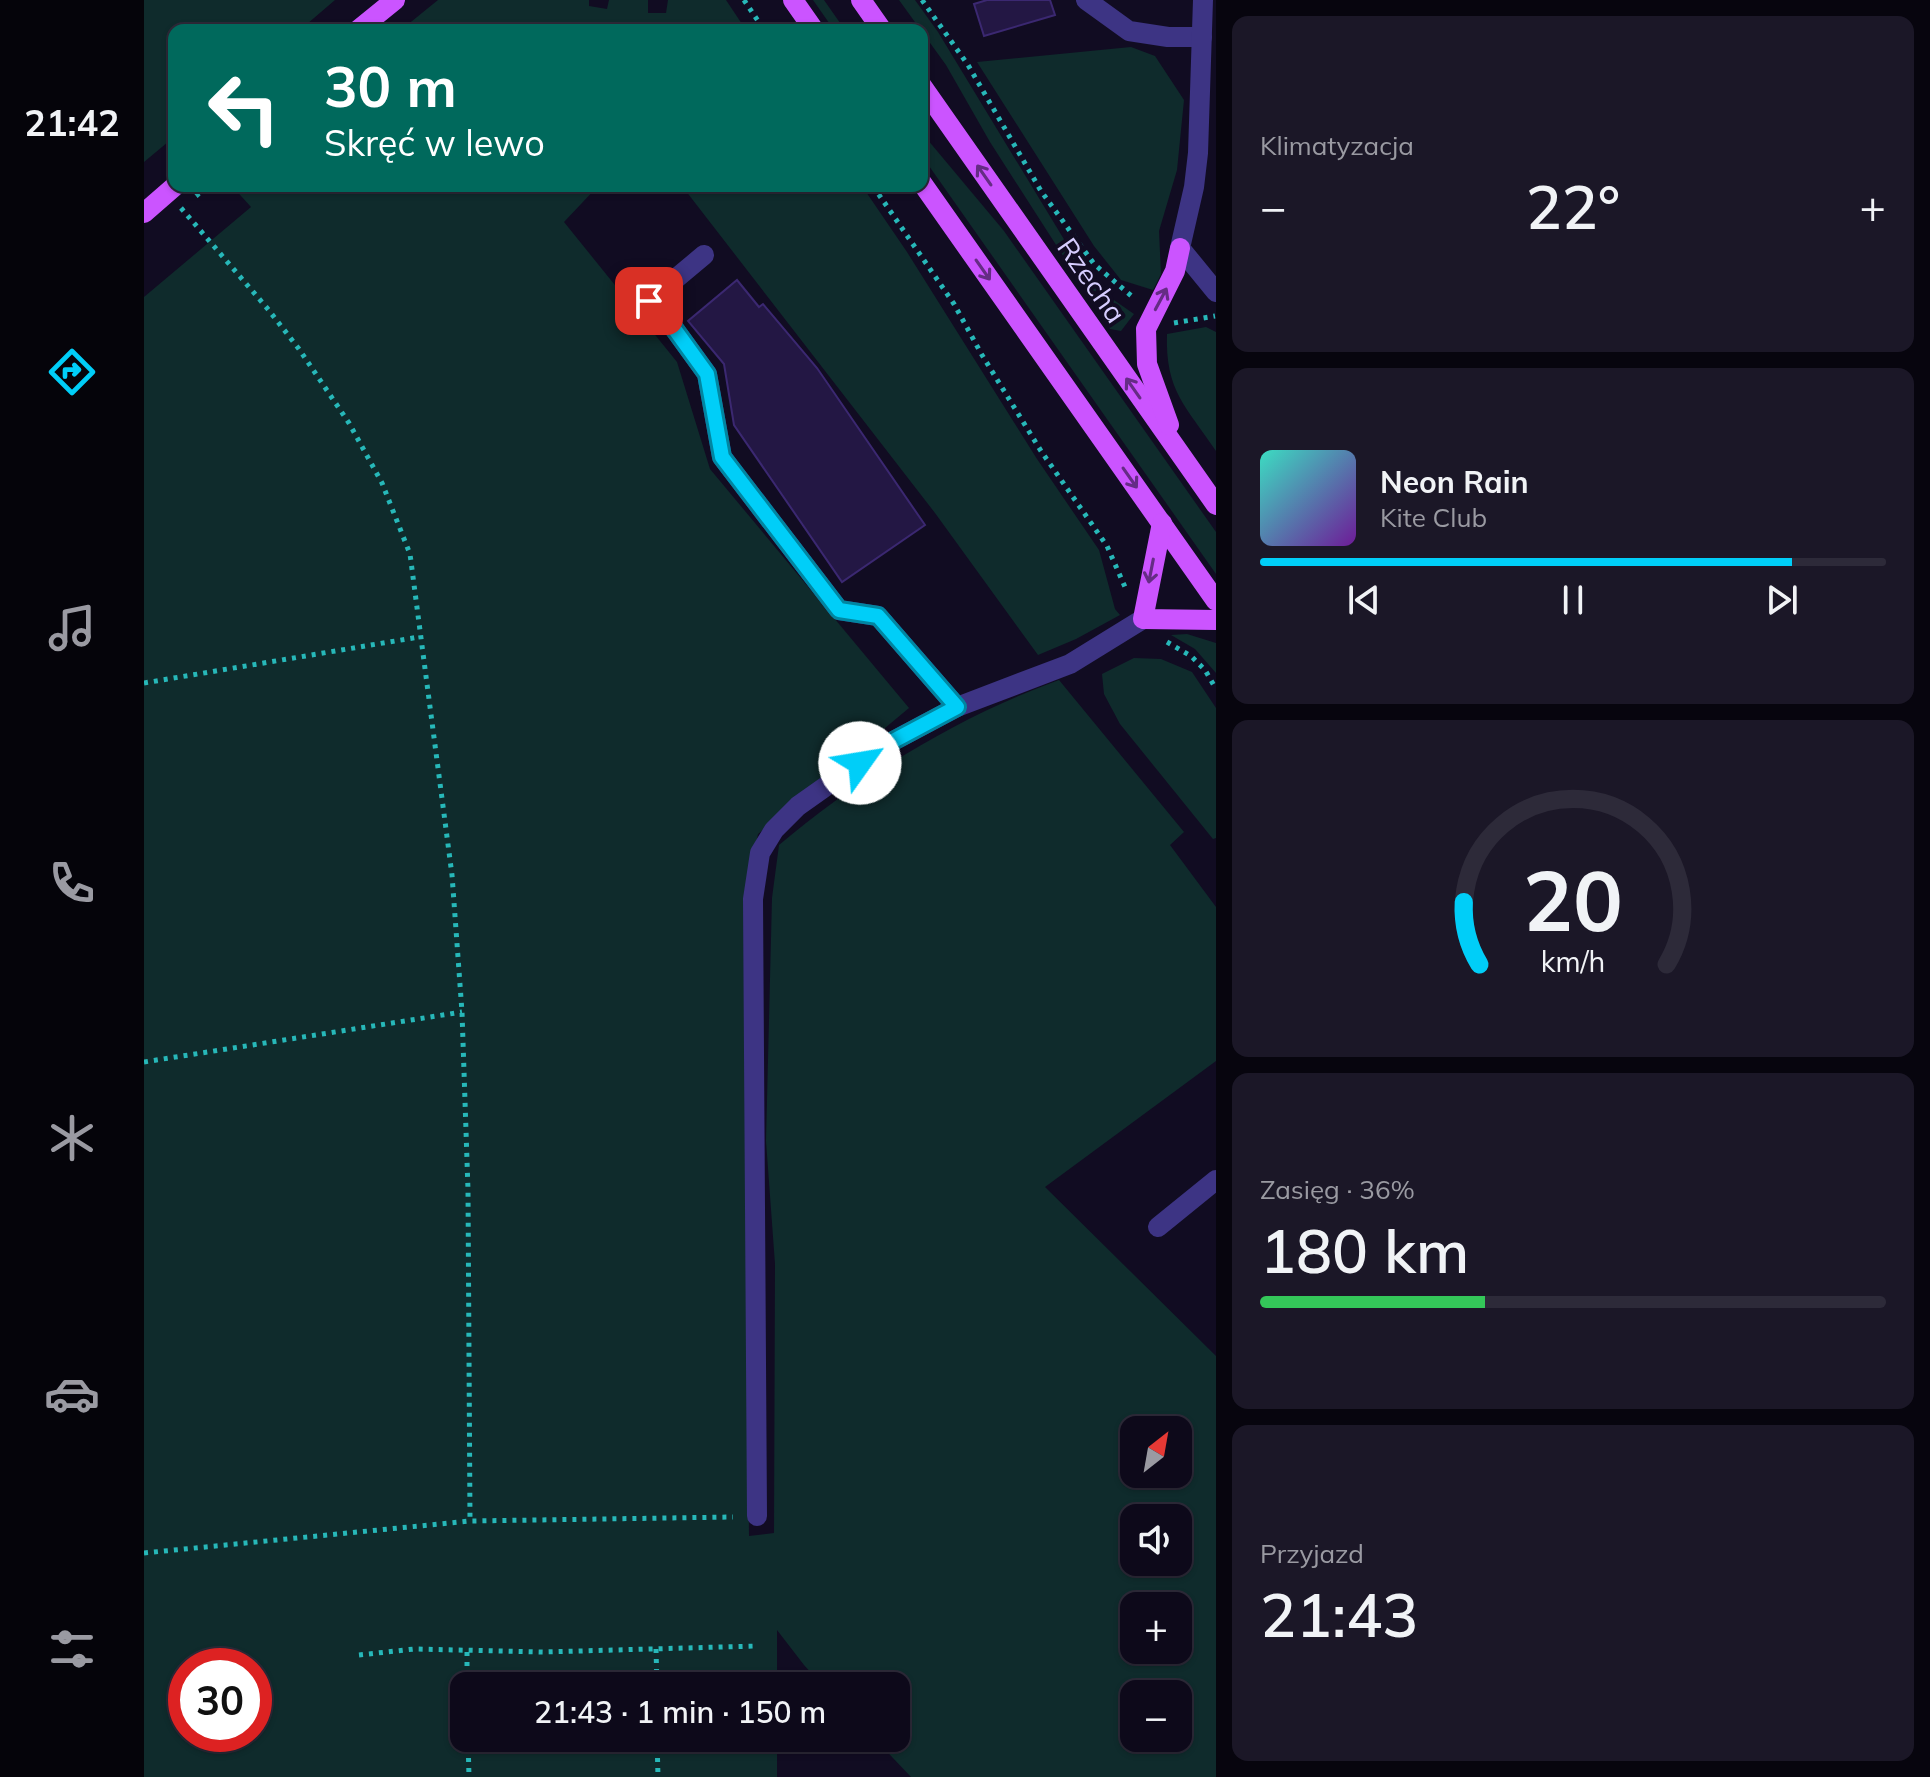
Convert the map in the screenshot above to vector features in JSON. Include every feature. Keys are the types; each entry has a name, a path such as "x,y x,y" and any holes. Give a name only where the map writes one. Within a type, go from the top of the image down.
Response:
{"main road":[{"path":"365,24 395,0"},
{"path":"793,0 810,24"},
{"path":"861,0 878,24"},
{"name":"Rzecha","path":"928,95 1216,505"},
{"path":"144,213 168,192"},
{"path":"928,192 1216,601"},
{"path":"1178,451 1147,364 1146,329 1175,271 1180,248"},
{"path":"1162,523 1143,619 1216,620"}],"street":[{"path":"1086,0 1129,31 1168,37 1202,37"},
{"path":"1203,0 1197,164 1180,248 1216,292"},
{"path":"704,255 649,301 673,327 707,374 722,457 839,610 878,616 957,707"},
{"path":"757,1516 753,899 760,853 774,830 798,806 880,748 957,707 1070,664 1143,619"},
{"path":"1158,1227 1216,1180"}],"path":[{"path":"744,0 760,24"},
{"path":"922,0 968,65 1041,191 1085,252 1123,291 1176,324 1216,316"},
{"path":"173,192 299,349 349,423 382,483 410,554 452,875 462,1012 468,1190 470,1521"},
{"path":"877,192 954,304 1041,451 1107,546 1143,619 1172,646 1191,656 1205,670 1216,689"},
{"path":"144,683 419,637"},
{"path":"144,1062 462,1012"},
{"path":"144,1553 470,1521 757,1516"},
{"path":"359,1655 414,1649 467,1652 757,1646"},
{"path":"656,1649 657,1672"},
{"path":"467,1652 467,1672"},
{"path":"468,1752 469,1777"},
{"path":"657,1752 658,1777"}],"green space":[{"path":"144,0 335,0 307,24 168,24 168,142 144,162"},
{"path":"438,0 589,0 589,6 607,9 609,0 648,0 648,13 666,13 668,0 726,0 742,24 408,24"},
{"path":"813,0 824,0 841,24 830,24"},
{"path":"899,0 915,0 938,32 1065,241 1111,298 1134,314 1121,331 1110,329 990,142 946,65 928,40 928,24 916,24"},
{"path":"1131,47 1155,56 1184,100 1177,170 1159,231 1161,274 1153,290 1121,280 1094,246 977,62"},
{"path":"928,140 1004,231 1216,532 1216,574 928,165"},
{"path":"237,192 592,192 564,222 677,362 710,469 909,708 758,834 744,900 749,1536 774,1533 775,1264 766,1141 772,898 779,845 843,795 912,750 985,711 1059,680 1184,832 1170,845 1216,907 1216,1061 1045,1187 1216,1356 1216,1777 911,1777 887,1752 910,1752 910,1672 810,1672 777,1630 777,1672 450,1672 450,1752 777,1752 777,1777 144,1777 144,297 251,207"},
{"path":"687,192 866,192 1099,550 1115,609 1120,615 1038,655 935,513"},
{"path":"1206,327 1216,332 1216,451 1180,397 1167,354 1167,334"},
{"path":"1187,634 1216,643 1216,673 1195,649 1171,635"},
{"path":"1134,658 1161,659 1192,672 1216,708 1216,838 1213,839 1120,724 1104,694 1102,674"}],"building":[{"path":"987,0 1050,0 1055,15 984,36 974,4"},
{"path":"737,280 759,307 763,304 817,368 925,525 842,582 734,425 724,364 688,321"}],"route":[{"path":"649,301 673,327 707,374 722,457 839,610 878,616 957,707 880,748 860,763"}]}
